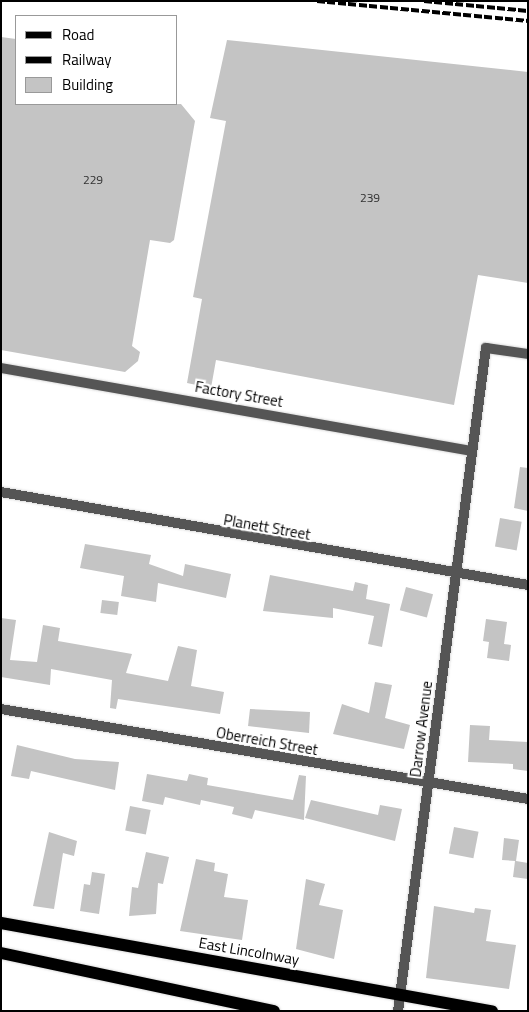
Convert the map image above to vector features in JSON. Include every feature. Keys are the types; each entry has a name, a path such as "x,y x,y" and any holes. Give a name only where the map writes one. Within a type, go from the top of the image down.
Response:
{"main road":[{"name":"East Lincolnway","path":"1,923 492,1011"},
{"path":"1,953 274,1011"}],"street":[{"name":"Darrow Avenue","path":"398,1011 486,348 528,354"},
{"name":"Factory Street","path":"1,368 472,451"},
{"name":"Planett Street","path":"1,492 455,575 528,585"},
{"name":"Oberreich Street","path":"1,708 428,785 528,799"}],"building":[{"path":"1,37 15,39 15,105 181,104 195,121 174,240 170,243 150,240 132,346 140,352 138,361 125,372 1,350"},
{"path":"227,40 528,72 528,283 478,275 454,405 216,360 211,388 187,383 202,299 193,297 226,121 210,118"},
{"path":"520,467 528,468 528,511 514,508"},
{"path":"500,518 522,522 517,550 495,547"},
{"path":"85,544 151,555 149,564 183,576 185,564 231,574 226,598 158,583 156,602 121,596 124,576 80,568"},
{"path":"270,575 353,591 355,582 368,585 366,599 390,604 382,647 368,644 374,616 333,608 333,618 263,611"},
{"path":"406,587 433,594 427,617 400,610"},
{"path":"102,600 119,602 117,615 100,613"},
{"path":"1,618 16,620 10,660 37,662 43,625 60,628 58,641 132,654 126,673 168,681 178,646 197,650 191,686 224,692 220,714 118,699 116,709 110,708 112,680 51,669 50,685 1,677"},
{"path":"486,619 507,622 504,644 511,645 509,661 487,658 489,642 483,641"},
{"path":"375,682 392,685 385,718 410,725 404,749 333,734 342,704 369,713"},
{"path":"250,709 310,712 309,733 248,726"},
{"path":"470,725 490,726 489,740 528,742 528,771 513,769 513,764 468,762"},
{"path":"17,745 75,759 119,762 115,790 31,771 29,779 11,776"},
{"path":"147,774 187,781 189,774 208,778 207,785 293,800 299,775 306,776 304,820 255,810 252,819 232,814 234,807 201,800 200,805 165,797 163,805 142,801"},
{"path":"311,800 378,815 380,805 402,809 395,841 305,818"},
{"path":"130,806 151,810 146,835 125,831"},
{"path":"454,827 479,832 473,858 449,854"},
{"path":"49,832 77,841 74,856 63,853 54,909 33,906"},
{"path":"504,838 519,840 516,861 528,863 528,879 513,877 515,861 502,860"},
{"path":"146,852 169,857 163,884 158,883 156,914 129,916 132,887 138,888"},
{"path":"196,859 215,863 214,871 228,874 224,897 248,900 242,940 180,931"},
{"path":"92,872 105,874 99,914 80,911 84,884 90,885"},
{"path":"306,879 325,884 319,905 343,910 334,959 296,949"},
{"path":"434,906 474,913 475,908 491,910 486,941 516,945 509,989 426,978"}],"railway":[{"path":"317,1 528,21"},
{"path":"424,1 528,11"}]}
